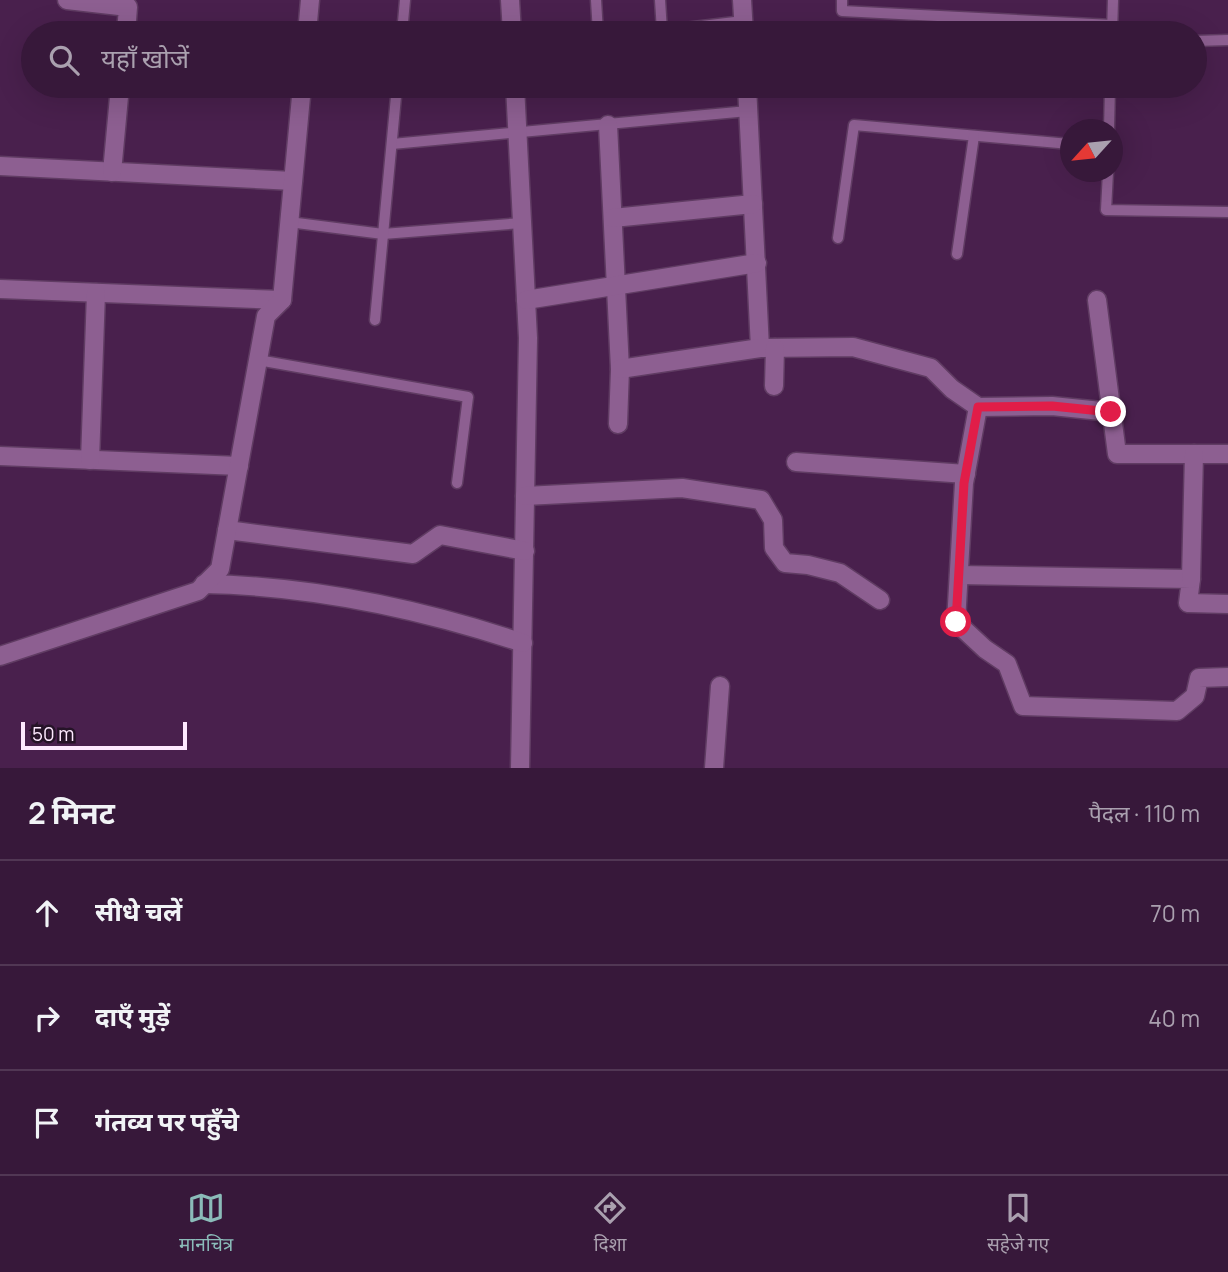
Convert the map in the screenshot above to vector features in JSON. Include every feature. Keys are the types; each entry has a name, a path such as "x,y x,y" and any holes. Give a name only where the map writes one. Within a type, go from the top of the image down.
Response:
{"street":[{"path":"68,0 128,7 126,21"},
{"path":"308,21 310,0"},
{"path":"510,0 511,21"},
{"path":"742,0 743,21"},
{"path":"112,172 119,98"},
{"path":"0,656 198,591 220,569 266,316 282,300 301,98"},
{"path":"516,98 528,338 520,768"},
{"path":"747,98 757,263 774,386"},
{"path":"608,125 620,369 618,424"},
{"path":"0,166 293,181"},
{"path":"612,218 753,204"},
{"path":"526,300 757,263"},
{"path":"0,289 282,300"},
{"path":"90,460 96,293"},
{"path":"1097,300 1116,454 1228,454"},
{"path":"620,369 767,348 853,348 931,368 952,389 978,407 1052,406 1111,412"},
{"path":"978,407 966,474 956,622 985,649 1007,664 1023,706 1177,711 1195,696 1199,678 1228,677"},
{"path":"1194,454 1188,603 1228,604"},
{"path":"0,456 239,466"},
{"path":"796,462 966,474"},
{"path":"525,496 682,488 761,500 773,520 774,548 785,563 808,565 839,573 880,600"},
{"path":"227,530 413,554 440,535 525,551"},
{"path":"959,575 1191,579"},
{"path":"204,584 244,585 350,598 471,626 523,643"},
{"path":"714,768 720,686"}],"lane":[{"path":"403,21 405,0"},
{"path":"596,0 597,21"},
{"path":"660,0 661,21"},
{"path":"842,0 842,11 992,21"},
{"path":"1112,21 1113,0"},
{"path":"1207,41 1228,40"},
{"path":"375,320 396,98"},
{"path":"1109,119 1110,98"},
{"path":"392,144 748,111"},
{"path":"838,238 853,125 1060,143"},
{"path":"957,254 974,136"},
{"path":"1108,182 1107,210 1228,212"},
{"path":"289,222 383,234 522,223"},
{"path":"258,360 467,397 457,483"}],"route":[{"path":"956,622 964,483 978,407 1052,406 1111,412"}]}
